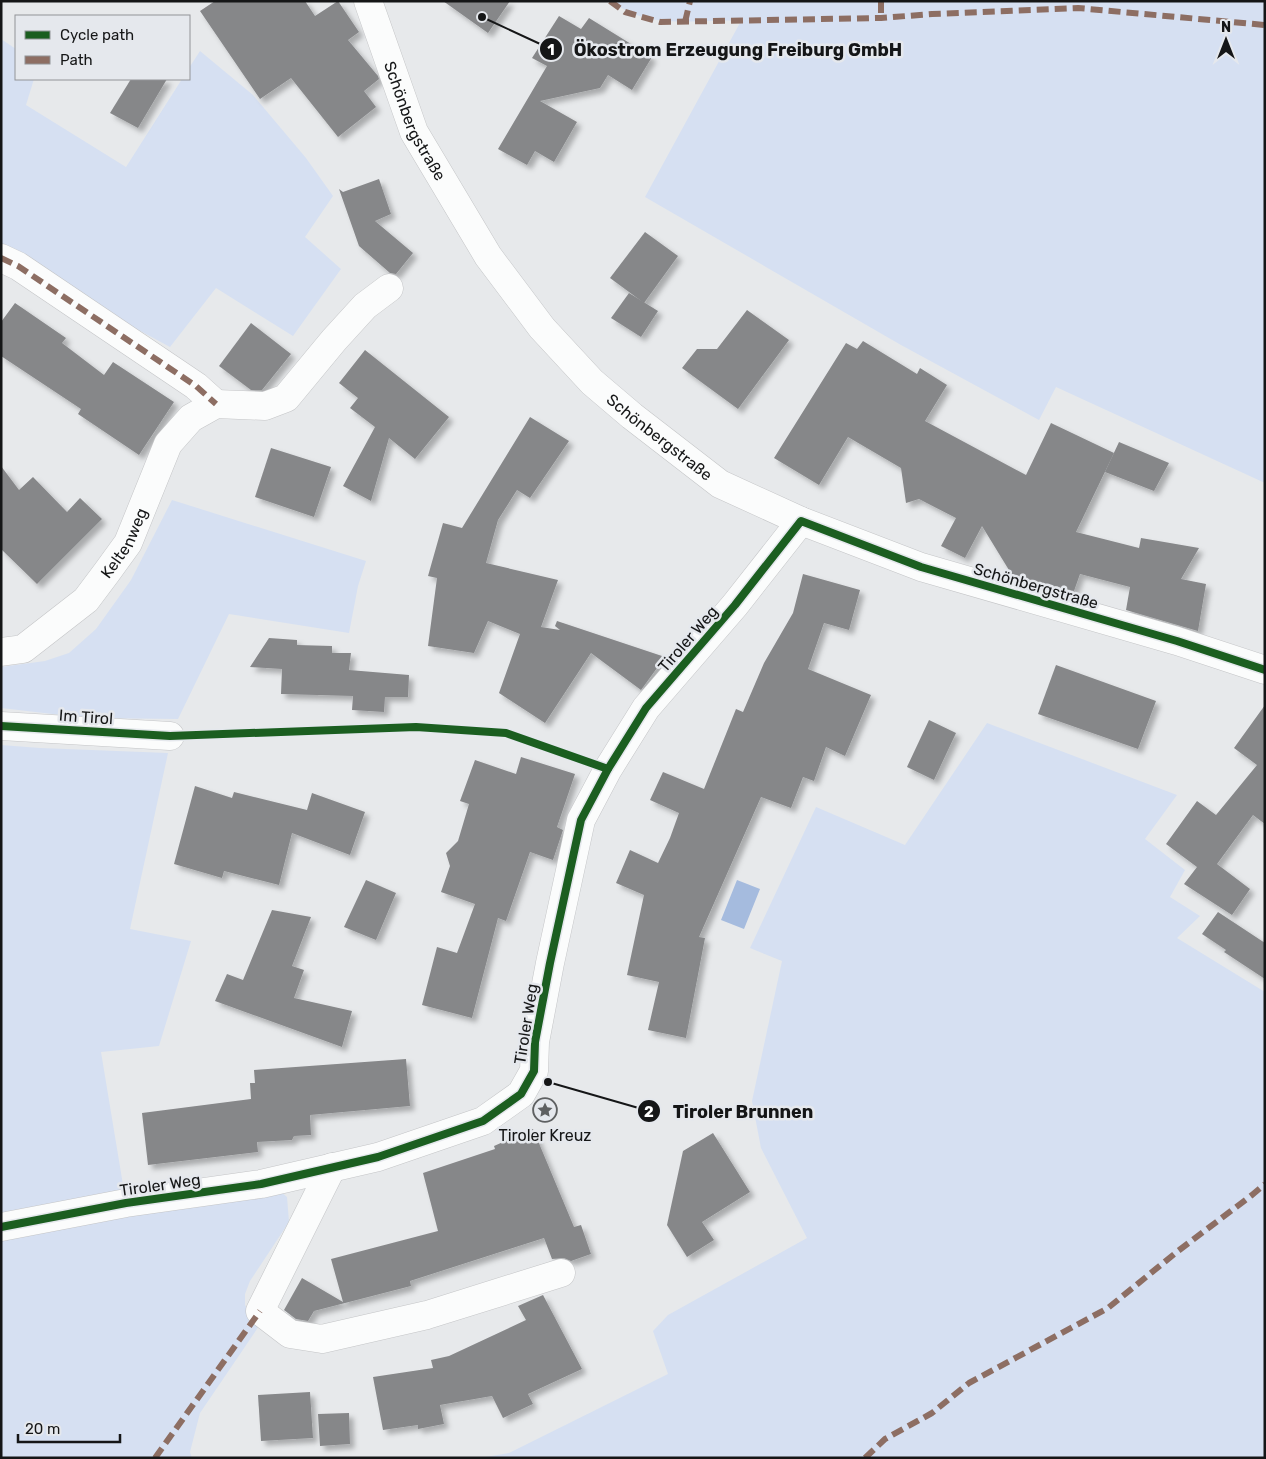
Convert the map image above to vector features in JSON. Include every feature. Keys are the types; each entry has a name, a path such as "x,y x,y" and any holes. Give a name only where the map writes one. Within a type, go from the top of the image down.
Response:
{"street":[{"name":"Schönbergstraße","path":"368,1 414,132 488,256 542,328 592,382 632,416 720,484 801,521 921,567 1177,641 1265,670"},
{"path":"1,258 18,266 196,386 216,404 265,406 286,398 365,306 389,288"},
{"name":"Keltenweg","path":"1,652 23,649 86,600 128,543 168,444 191,418 216,404"},
{"name":"Tiroler Weg","path":"1,1227 126,1203 261,1184 378,1157 484,1122 521,1094 534,1071 535,1042 581,820 608,769 646,708 735,606 801,521"},
{"name":"Im Tirol","path":"1,726 170,736"},
{"path":"332,1167 260,1312 290,1334 322,1339 427,1315 561,1273"}],"shaded area":[{"path":"610,1 1265,1 1265,483 1056,387 1039,420 901,345 645,197 741,21 674,22 658,20 627,11"},
{"path":"1,39 15,48 15,80 34,80 26,105 126,167 181,80 190,80 190,66 200,51 253,95 306,158 333,196 305,237 341,269 293,336 216,288 170,347 109,314 1,248"},
{"path":"172,500 366,561 358,586 349,633 229,614 178,719 87,718 1,708 1,667 45,661 69,653 96,629 131,580"},
{"path":"987,723 1177,795 1145,839 1185,870 1170,897 1200,916 1177,938 1265,992 1265,1458 480,1458 509,1453 668,1374 653,1331 668,1315 807,1238 761,1148 752,1101 782,961 750,948 816,807 905,845"},
{"path":"1,745 168,753 130,929 191,941 159,1046 101,1052 126,1203 280,1191 287,1197 289,1222 250,1281 245,1294 245,1305 249,1312 261,1323 200,1413 190,1452 192,1458 1,1458"}],"water":[{"path":"737,880 760,889 744,929 721,920"}],"building":[{"path":"215,1 305,1 315,16 338,1 359,32 348,40 378,76 379,79 364,91 376,107 338,137 291,78 260,99 200,11"},
{"path":"443,1 510,1 488,33"},
{"path":"559,16 581,29 589,18 652,57 632,90 608,75 600,88 540,101 577,122 554,162 535,151 527,165 498,149 547,66 532,58"},
{"path":"130,80 166,80 138,128 110,113"},
{"path":"379,179 391,214 375,221 413,253 396,274 390,273 359,246 339,189 343,192"},
{"path":"645,232 678,256 644,303 610,278"},
{"path":"629,293 658,311 641,337 611,318"},
{"path":"15,303 66,338 62,343 104,375 113,362 174,402 139,455 78,414 81,409 1,356 1,322"},
{"path":"747,310 789,340 738,409 682,368 697,349 717,349"},
{"path":"251,323 291,354 262,390 251,390 219,366"},
{"path":"863,341 917,374 920,368 947,385 925,421 1026,475 1051,423 1114,453 1076,532 1139,548 1141,538 1199,548 1181,579 1206,584 1198,631 1126,610 1130,587 1080,574 1074,591 1012,575 982,526 965,558 941,546 956,518 919,499 906,503 901,468 848,437 819,485 774,458 846,343 857,349"},
{"path":"365,350 449,417 415,459 389,438 371,501 343,486 375,427 350,408 358,398 339,383"},
{"path":"530,417 569,441 530,498 517,490 498,520 486,563 558,580 541,627 560,630 555,626 557,621 665,657 641,690 591,653 545,723 499,693 520,634 488,621 474,653 428,646 437,578 428,576 443,523 462,528"},
{"path":"1119,442 1169,463 1154,491 1105,472"},
{"path":"271,448 331,467 314,517 255,497"},
{"path":"1,466 19,490 33,477 67,512 80,498 102,519 37,584 1,549"},
{"path":"803,574 860,590 849,630 824,623 808,669 871,695 845,756 826,747 814,781 803,777 791,808 761,797 699,937 705,938 686,1038 648,1030 659,982 627,975 644,895 616,883 630,850 658,863 670,838 679,813 650,800 663,772 704,789 736,709 743,712 764,663 793,613"},
{"path":"269,638 297,640 297,645 332,646 332,653 351,653 349,670 409,675 408,697 385,697 384,712 352,710 353,696 281,694 282,669 250,667"},
{"path":"1056,665 1156,701 1138,749 1038,714"},
{"path":"1265,705 1265,824 1253,815 1217,864 1250,889 1232,915 1184,884 1197,867 1166,844 1197,801 1216,815 1257,765 1234,748"},
{"path":"929,720 956,733 934,780 907,767"},
{"path":"521,757 575,774 557,827 563,830 553,860 530,852 506,921 498,918 472,1018 422,1005 437,947 457,953 475,904 441,892 450,866 446,853 458,841 469,804 460,801 475,760 516,774"},
{"path":"195,786 232,798 234,792 307,810 312,793 365,812 350,855 292,833 279,885 224,871 222,878 174,864"},
{"path":"366,880 396,893 376,940 344,927"},
{"path":"272,910 311,917 292,966 304,970 294,998 352,1011 342,1047 215,1001 227,974 243,980"},
{"path":"1218,912 1265,943 1265,979 1224,952 1226,950 1202,934"},
{"path":"406,1059 410,1106 310,1115 311,1135 294,1136 292,1140 257,1142 258,1152 148,1165 142,1113 251,1099 250,1083 255,1083 254,1070"},
{"path":"533,1129 574,1227 581,1225 591,1254 571,1261 564,1258 552,1259 544,1238 410,1281 411,1286 314,1311 308,1321 296,1319 284,1310 302,1278 343,1302 331,1259 438,1231 423,1173 495,1149 494,1146"},
{"path":"713,1133 750,1192 702,1222 714,1240 687,1257 667,1225 683,1151"},
{"path":"543,1295 582,1369 528,1394 533,1404 503,1418 492,1396 440,1405 444,1424 418,1429 418,1425 383,1430 373,1377 433,1368 431,1360 449,1356 526,1320 518,1306"},
{"path":"310,1392 313,1438 261,1441 258,1395"},
{"path":"349,1413 350,1444 320,1446 318,1414"}],"marked path":[{"path":"610,1 625,12 660,22 881,18 1078,8 1265,25"},
{"path":"685,22 690,1"},
{"path":"881,1 881,18"},
{"path":"1,258 18,266 196,386 216,404"},
{"path":"865,1458 885,1439 932,1413 969,1383 1108,1308 1265,1184"},
{"path":"155,1458 260,1311"}],"cycle path":[{"path":"1,1227 126,1203 261,1184 378,1157 483,1121 521,1094 534,1071 535,1042 581,820 608,769 646,708 735,605 801,521 921,567 1177,641 1265,670"},
{"path":"1,726 170,736 416,727 506,733 608,769"}],"place":[{"name":"Ökostrom Erzeugung Freiburg GmbH","path":"482,17"},
{"name":"Tiroler Brunnen","path":"548,1082"},
{"name":"Tiroler Kreuz","path":"545,1110"}]}
